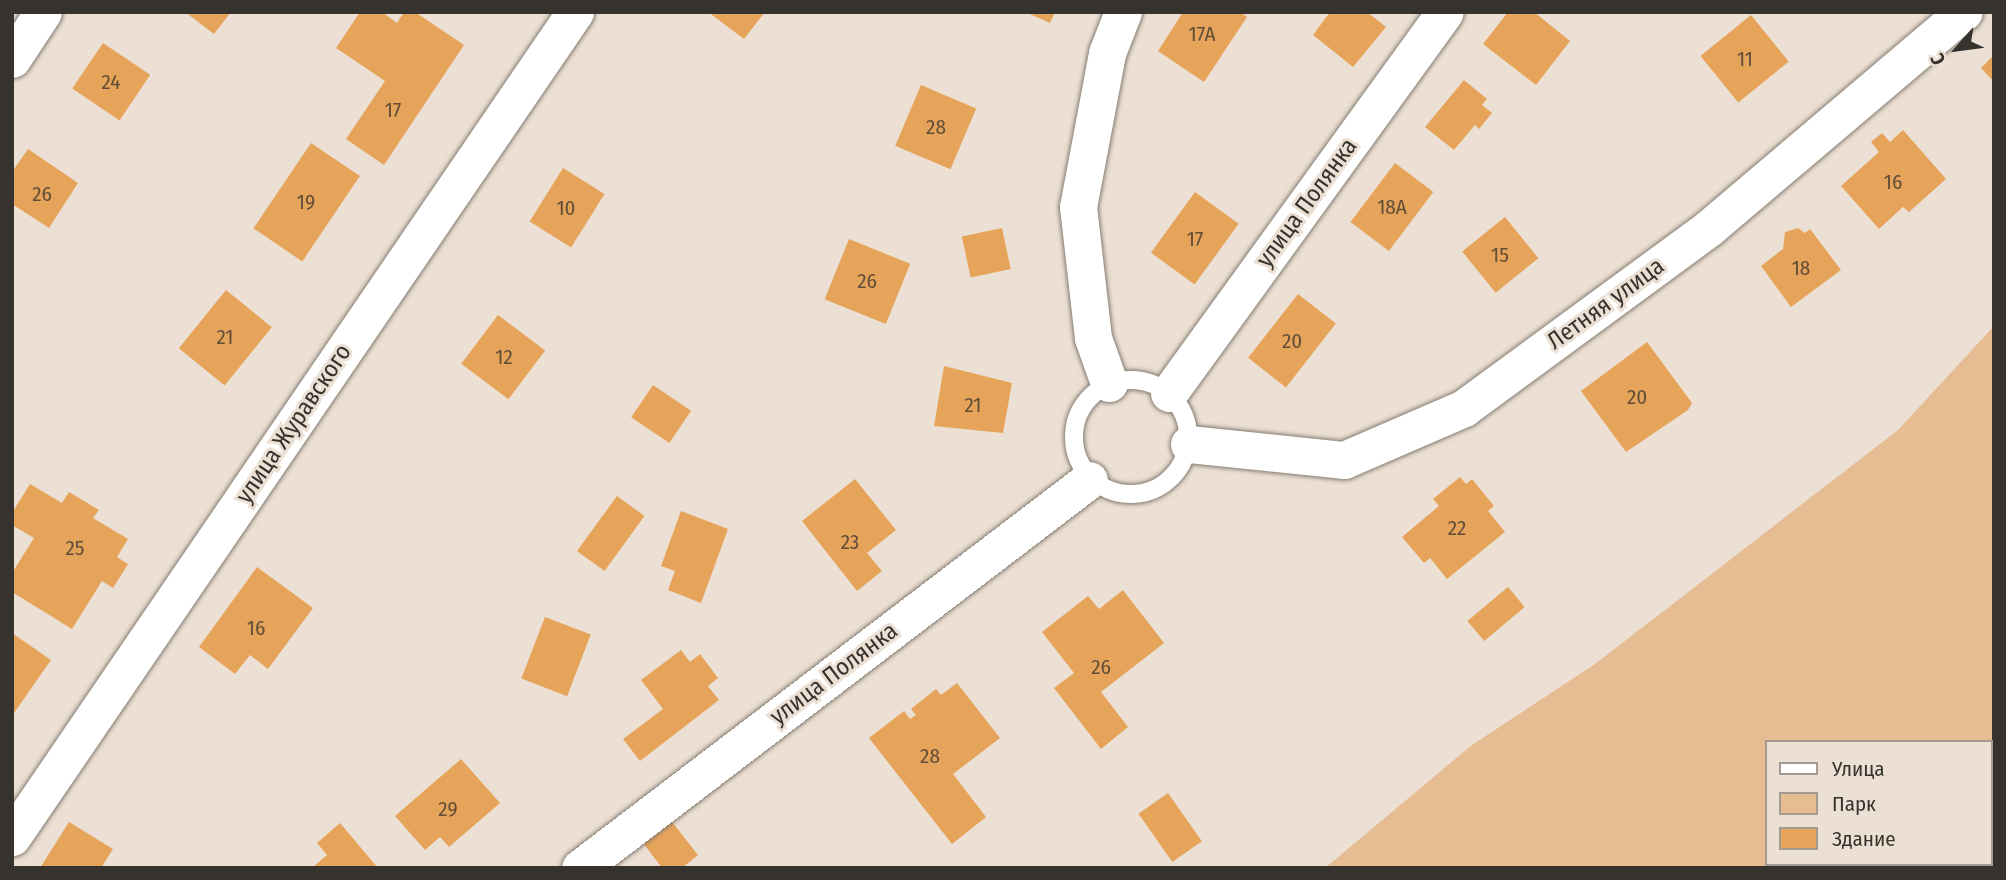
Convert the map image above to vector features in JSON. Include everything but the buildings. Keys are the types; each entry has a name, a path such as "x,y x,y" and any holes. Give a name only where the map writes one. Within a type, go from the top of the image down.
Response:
{"street":[{"path":"12,59 43,12"},
{"path":"1109,383 1093,338 1078,206 1107,53 1123,12"},
{"name":"улица Полянка","path":"1168,393 1445,12"},
{"name":"Летняя улица","path":"1189,444 1343,460 1464,408 1709,228 1964,12"},
{"name":"улица Журавского","path":"12,837 571,14"},
{"name":"улица Полянка","path":"580,868 1089,480"}],"lane":[{"path":"1140,380 1168,393 1185,416 1189,444 1169,483 1128,497 1089,480 1072,445 1080,408 1109,383 1140,380"}],"green space":[{"path":"1994,326 1994,868 1325,868 1472,745 1595,664 1898,430"}]}
